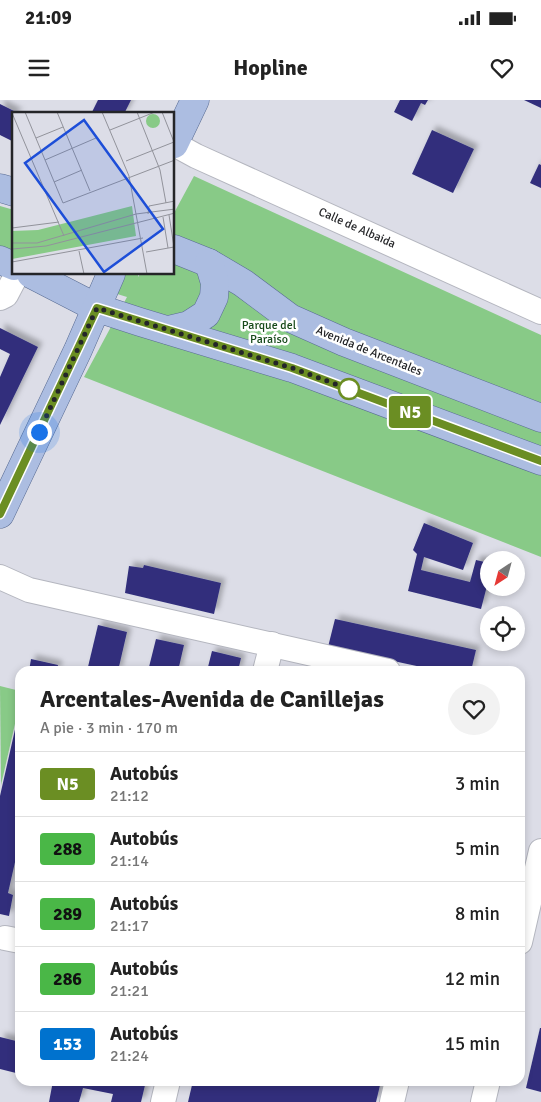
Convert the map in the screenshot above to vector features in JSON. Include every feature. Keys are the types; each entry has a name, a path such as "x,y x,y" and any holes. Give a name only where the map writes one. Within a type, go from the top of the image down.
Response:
{"main road":[{"path":"172,112 178,100"},
{"path":"175,142 194,100"},
{"name":"Avenida de Arcentales","path":"175,249 209,263 243,283 290,318 344,342 541,418"},
{"path":"0,260 12,265"},
{"path":"168,330 189,325 206,314 214,296 215,283 209,263"},
{"path":"32,275 90,304 292,368 541,461"},
{"path":"0,514 90,304 94,275"},
{"path":"0,480 90,304 110,275"}],"street":[{"name":"Calle de Albaida","path":"175,145 196,156 541,312"},
{"path":"0,298 32,275"},
{"path":"0,577 30,590 367,666"},
{"path":"267,666 272,644"},
{"path":"525,920 541,851"},
{"path":"163,1102 167,1086"},
{"path":"392,1102 396,1086"},
{"path":"483,1102 487,1086"}],"green space":[{"name":"Parque del Paraíso","path":"194,176 541,335 541,557 84,377 127,297 114,293 122,275 138,275 138,277 139,275 175,275 175,211"},
{"path":"0,206 12,209 12,254 0,248"},
{"path":"0,686 15,690 15,724 1,785"}],"building":[{"path":"98,100 131,100 125,112 92,112"},
{"path":"400,100 428,100 425,105 421,103 412,121 394,112"},
{"path":"524,100 541,100 541,108"},
{"path":"0,104 16,112 12,112 12,141 0,135"},
{"path":"432,130 474,149 453,193 412,174"},
{"path":"539,164 541,165 541,188 530,183"},
{"path":"0,328 38,347 0,425 0,377 10,354 0,349"},
{"path":"424,523 473,543 463,570 424,557 421,570 470,582 476,560 480,561 480,596 484,596 480,609 408,591 417,554 413,550"},
{"path":"144,565 221,583 214,614 125,593 129,566 143,568"},
{"path":"335,619 476,650 472,666 417,666 328,647"},
{"path":"98,625 127,632 119,666 88,666"},
{"path":"156,639 184,645 179,666 149,666"},
{"path":"212,651 241,658 239,666 208,666"},
{"path":"31,659 58,665 58,666 30,666"},
{"path":"15,730 15,862 8,893 13,895 9,916 0,914 0,796"},
{"path":"541,1028 541,1092 526,1088"},
{"path":"0,1037 15,1041 15,1073 0,1069"},
{"path":"52,1086 145,1086 141,1102 111,1102 113,1094 83,1088 79,1102 49,1102"},
{"path":"192,1086 380,1086 376,1102 188,1102"}],"bus line":[{"name":"N5","path":"0,514 97,308 292,368 541,461"}],"route":[{"path":"39,432 97,308 292,368 349,389"}]}
